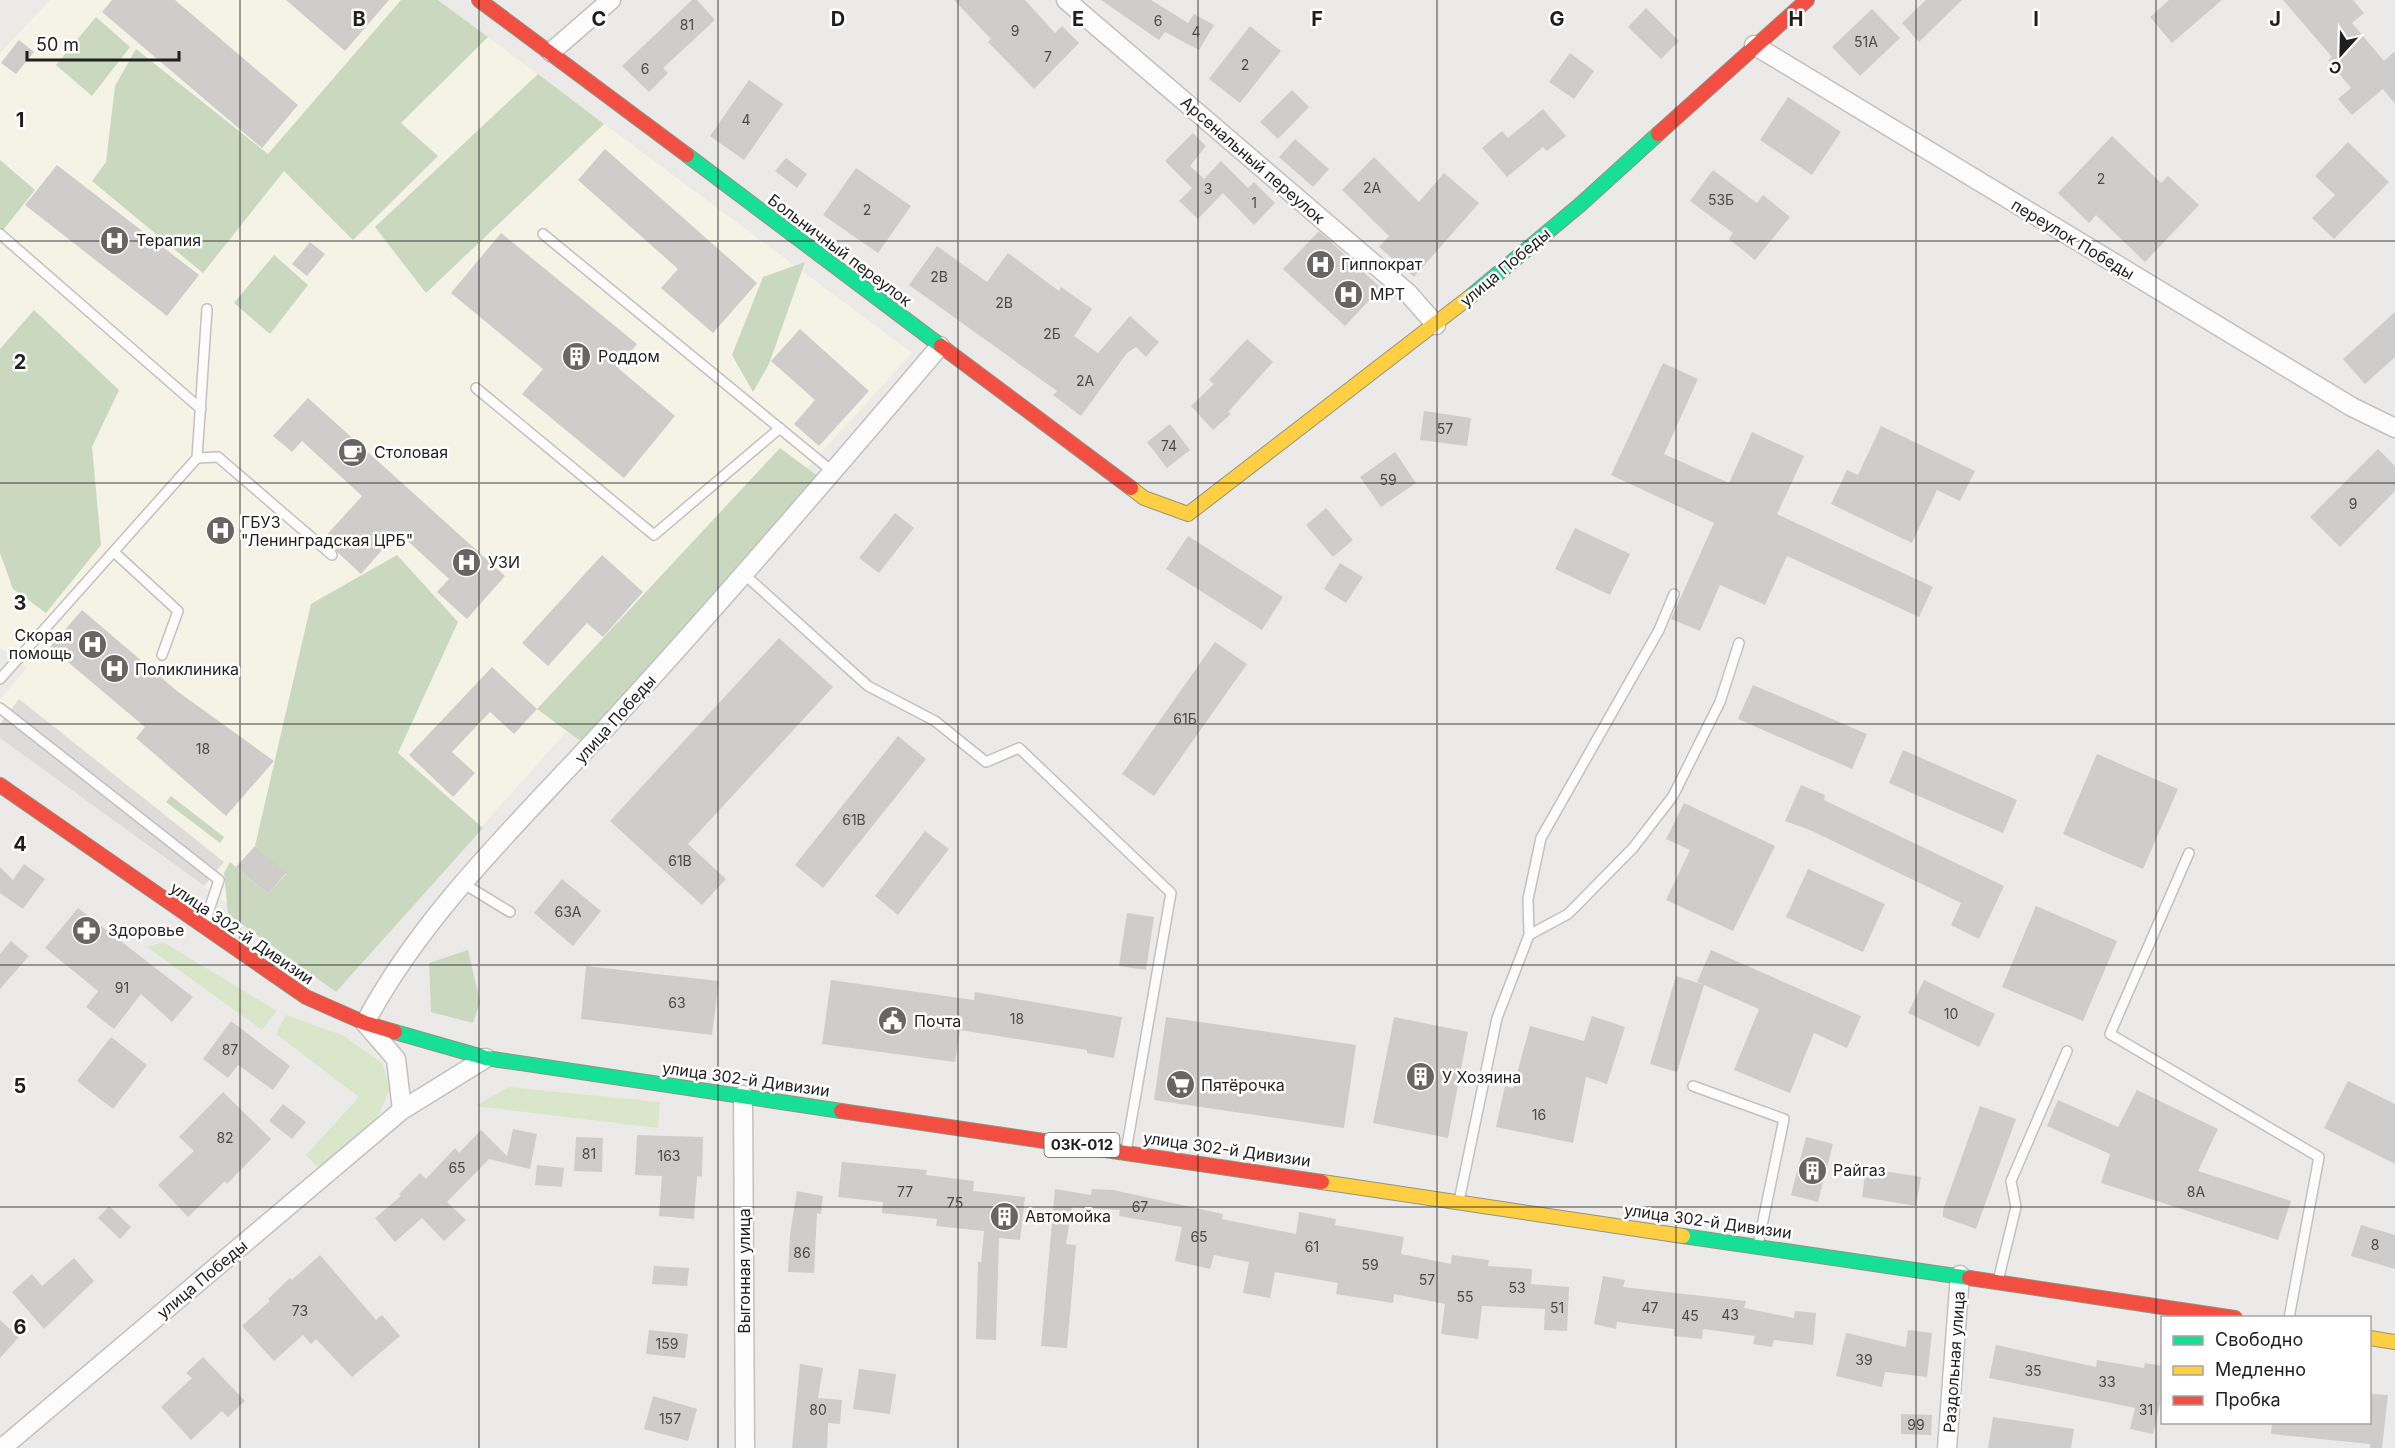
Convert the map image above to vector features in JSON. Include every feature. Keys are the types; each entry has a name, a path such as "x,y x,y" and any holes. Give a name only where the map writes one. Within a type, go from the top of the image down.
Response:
{"main road":[{"name":"Больничный переулок","path":"479,0 551,51 1144,498 1188,514"},
{"name":"улица Победы","path":"1188,514 1436,325 1581,204 1754,45 1807,0"},
{"name":"улица 302-й Дивизии","path":"0,785 203,928 306,997 365,1023 486,1058 2228,1316"},
{"path":"2371,1338 2395,1342"}],"street":[{"path":"551,51 611,0"},
{"name":"Арсенальный переулок","path":"1066,0 1399,285 1436,325"},
{"name":"переулок Победы","path":"1754,45 2352,407 2395,428"},
{"name":"улица Победы","path":"365,1023 390,979 433,917 745,575 940,346"},
{"path":"365,1023 396,1059 402,1110"},
{"name":"улица Победы","path":"2,1448 402,1110 486,1058"},
{"name":"Выгонная улица","path":"744,1095 745,1448"},
{"name":"Раздольная улица","path":"1947,1448 1960,1275"}],"lane":[{"path":"0,234 201,409"},
{"path":"543,234 833,472"},
{"path":"0,679 197,458 207,309"},
{"path":"476,388 654,535 780,428"},
{"path":"197,458 218,457 332,555"},
{"path":"114,552 178,611 162,656"},
{"path":"745,575 868,686 935,721 986,762 1018,748 1171,893 1126,1151"},
{"path":"1459,1201 1497,1018 1529,935 1528,899 1541,838 1659,630 1674,594"},
{"path":"1529,935 1568,914 1633,848 1673,796 1720,702 1738,643"},
{"path":"0,708 219,880 203,928"},
{"path":"2189,853 2110,1034 2319,1157 2289,1316"},
{"path":"464,884 510,912"},
{"path":"1998,1281 2016,1207 2011,1181 2067,1051"},
{"path":"1693,1086 1784,1119 1758,1245"}],"shaded area":[{"path":"50,0 438,0 912,353 548,752 340,986 0,738 0,700 27,668 0,648 0,53"},
{"path":"19,699 224,862 204,886 0,738 0,724"}],"green space":[{"path":"401,0 438,0 488,37 401,123 438,156 353,240 284,171 203,273 92,181 106,162 115,86 136,49 268,154"},
{"path":"96,17 130,47 92,96 56,65"},
{"path":"538,74 604,124 426,293 375,227"},
{"path":"0,160 35,190 0,234"},
{"path":"274,255 308,285 270,334 234,303"},
{"path":"805,262 769,364 753,392 732,355 763,277"},
{"path":"34,310 119,390 92,447 101,545 46,613 13,589 0,553 0,349"},
{"path":"780,448 819,477 590,748 537,709"},
{"path":"397,555 458,622 398,753 483,828 336,992 228,914 224,873 230,862 268,894 286,874 255,846 311,604"},
{"path":"171,796 224,837 220,843 166,802"},
{"path":"163,942 277,1011 262,1030 147,947"},
{"path":"468,950 480,1002 473,1023 431,1012 429,963"},
{"path":"286,1015 342,1035 382,1063 390,1089 375,1122 321,1171 306,1155 359,1097 276,1034"},
{"path":"509,1087 660,1102 658,1128 475,1106"}],"building":[{"path":"112,0 175,0 298,105 262,148 102,12"},
{"path":"286,0 389,0 345,51"},
{"path":"692,0 697,0 715,20 663,68 668,73 649,92 622,66"},
{"path":"954,0 1025,0 1055,33 1062,26 1079,43 1034,89 988,42 991,39"},
{"path":"1101,0 1151,0 1188,23 1194,14 1214,25 1199,50 1165,32 1159,40"},
{"path":"1926,0 1962,0 1919,42 1902,23"},
{"path":"2169,0 2222,0 2172,43 2150,17"},
{"path":"2283,0 2353,0 2364,13 2352,23 2384,61 2395,51 2395,104 2383,89 2352,115 2338,99 2351,88 2328,60 2332,57"},
{"path":"1646,8 1679,41 1661,59 1628,27"},
{"path":"1872,9 1900,38 1860,76 1832,47"},
{"path":"1250,26 1281,51 1240,103 1209,79"},
{"path":"19,40 34,52 16,74 1,63"},
{"path":"1570,53 1594,71 1574,99 1549,82"},
{"path":"749,80 783,104 744,160 710,136"},
{"path":"1292,90 1309,107 1278,139 1260,122"},
{"path":"1788,97 1841,132 1812,175 1760,140"},
{"path":"1543,109 1566,136 1547,151 1543,147 1507,177 1482,148 1502,131 1508,138"},
{"path":"1193,133 1206,146 1190,166 1204,179 1221,161 1248,188 1254,182 1275,203 1254,225 1223,193 1198,219 1179,201 1192,188 1165,161"},
{"path":"2112,136 2161,183 2168,176 2199,205 2145,262 2096,215 2089,223 2058,193"},
{"path":"1295,139 1329,169 1313,187 1279,157"},
{"path":"2348,142 2389,182 2334,239 2312,218 2335,195 2315,176"},
{"path":"605,149 757,283 713,333 661,288 678,269 578,180"},
{"path":"1374,157 1419,202 1444,173 1479,203 1414,277 1379,247 1389,236 1342,190"},
{"path":"786,158 807,174 797,188 775,171"},
{"name":"Терапия","path":"57,165 199,275 167,316 25,205"},
{"path":"856,168 911,206 878,253 823,215"},
{"path":"1713,170 1757,203 1763,195 1790,217 1755,260 1729,239 1733,233 1690,201"},
{"path":"1319,231 1381,288 1345,326 1283,269"},
{"name":"Роддом","path":"501,233 637,344 618,368 675,416 624,478 522,394 543,369 451,293"},
{"path":"310,242 325,254 307,276 292,264"},
{"path":"937,246 987,282 1008,253 1059,291 1061,287 1092,309 1074,336 1098,353 1130,316 1159,342 1146,357 1136,347 1127,353 1081,416 1053,395 1057,391 909,285"},
{"path":"2395,312 2395,357 2365,384 2343,359"},
{"path":"800,329 869,391 819,446 794,424 815,400 771,361"},
{"path":"1247,339 1273,362 1228,412 1231,414 1213,430 1191,406 1214,384 1209,380"},
{"path":"1663,363 1698,379 1664,454 1729,483 1752,432 1804,456 1777,514 1933,587 1919,617 1787,556 1765,605 1720,585 1700,631 1671,619 1714,523 1611,475"},
{"path":"308,398 505,576 467,619 437,592 449,579 398,532 361,574 323,539 362,496 302,441 292,452 273,436"},
{"path":"1424,411 1471,418 1467,446 1420,440"},
{"path":"1170,424 1190,450 1167,468 1147,442"},
{"path":"1881,426 1975,471 1960,501 1937,490 1912,543 1831,504 1847,470 1858,475"},
{"path":"2378,449 2395,466 2395,491 2340,547 2310,517"},
{"path":"1395,452 1416,483 1381,507 1360,477"},
{"path":"1326,508 1353,540 1333,557 1306,525"},
{"path":"895,513 914,528 879,573 859,558"},
{"path":"1575,528 1630,554 1610,595 1555,569"},
{"path":"1188,536 1283,597 1262,630 1166,569"},
{"path":"602,555 643,592 603,637 587,623 548,666 522,643"},
{"path":"1340,563 1363,577 1346,603 1324,589"},
{"path":"82,610 177,691 274,761 226,816 136,738 145,727 50,647"},
{"path":"779,638 833,687 688,844 726,879 702,905 610,821"},
{"path":"1215,642 1247,664 1154,796 1122,774"},
{"path":"492,667 537,709 514,734 490,712 452,752 475,773 453,797 409,755"},
{"path":"1753,685 1867,734 1852,769 1738,719"},
{"path":"898,736 926,759 823,888 795,865"},
{"path":"1903,750 2017,800 2003,833 1889,783"},
{"path":"2097,754 2178,789 2143,869 2063,834"},
{"path":"1801,785 1825,795 1824,800 2004,886 1979,939 1951,925 1961,903 1810,830 1785,821"},
{"path":"1684,803 1775,846 1733,931 1666,900 1690,850 1666,839"},
{"path":"925,831 949,849 898,915 875,896"},
{"path":"255,846 286,873 268,894 236,867"},
{"path":"24,864 45,879 23,909 0,893 0,867 13,880"},
{"path":"1808,869 1885,904 1863,952 1786,917"},
{"path":"562,879 601,911 573,946 534,913"},
{"path":"2036,906 2117,941 2083,1021 2002,987"},
{"path":"78,908 193,997 172,1022 141,994 114,1029 86,1007 98,991 45,948"},
{"path":"1127,913 1154,917 1146,970 1119,966"},
{"path":"11,941 29,956 0,989 0,954"},
{"path":"1711,950 1861,1016 1847,1048 1814,1033 1790,1093 1734,1070 1759,1009 1697,982"},
{"path":"586,966 719,981 712,1035 581,1019"},
{"path":"1676,976 1704,985 1677,1072 1650,1064"},
{"path":"831,980 974,1000 975,992 1122,1017 1114,1058 1087,1053 1087,1050 960,1030 955,1062 822,1044"},
{"path":"1924,980 1995,1014 1979,1047 1908,1013"},
{"path":"1592,1016 1625,1027 1607,1084 1586,1077 1573,1143 1496,1127 1505,1086 1513,1088 1530,1026 1584,1041"},
{"path":"1166,1017 1356,1045 1344,1128 1154,1100"},
{"name":"У Хозяина","path":"1394,1017 1468,1032 1448,1138 1373,1123"},
{"path":"231,1021 290,1066 273,1090 238,1065 228,1078 203,1059"},
{"path":"111,1037 147,1065 113,1109 77,1081"},
{"path":"2348,1081 2395,1104 2395,1164 2324,1128"},
{"path":"2137,1090 2218,1129 2198,1171 2291,1201 2278,1240 2101,1183 2110,1154 2047,1126 2058,1100 2118,1127"},
{"path":"223,1092 271,1139 227,1184 225,1181 188,1217 158,1185 194,1151 179,1137"},
{"path":"283,1104 306,1122 292,1139 269,1121"},
{"path":"1980,1106 2016,1119 1976,1229 1943,1217 1943,1210"},
{"path":"513,1129 537,1134 530,1169 489,1159 447,1202 466,1220 444,1241 422,1218 395,1242 375,1218 401,1196 399,1194 420,1173 426,1179 455,1148 459,1153 481,1130 507,1156"},
{"path":"637,1135 703,1137 702,1177 697,1176 694,1219 659,1216 662,1176 635,1175"},
{"path":"576,1137 603,1138 602,1172 574,1171"},
{"name":"Райгаз","path":"1806,1137 1833,1144 1818,1202 1791,1195"},
{"path":"842,1162 927,1170 926,1175 974,1181 973,1191 1025,1197 1020,1240 999,1238 996,1340 976,1339 978,1262 981,1262 984,1231 936,1226 937,1219 882,1213 883,1202 838,1197"},
{"path":"537,1165 564,1168 562,1187 535,1185"},
{"path":"1866,1168 1921,1177 1916,1206 1862,1197"},
{"path":"1055,1189 1091,1195 1092,1189 1113,1190 1223,1214 1222,1219 1296,1234 1299,1212 1336,1219 1335,1225 1404,1237 1401,1254 1451,1264 1452,1255 1489,1260 1488,1266 1532,1269 1531,1284 1569,1287 1567,1331 1544,1330 1545,1309 1482,1306 1478,1339 1441,1334 1445,1304 1394,1294 1393,1303 1336,1294 1338,1283 1275,1272 1270,1298 1243,1293 1249,1262 1214,1255 1210,1269 1175,1261 1182,1227 1119,1216 1120,1210 1072,1207 1066,1244 1076,1245 1067,1348 1041,1346"},
{"path":"797,1191 823,1196 821,1214 817,1213 814,1273 788,1272 790,1234"},
{"path":"109,1206 131,1227 120,1239 98,1218"},
{"path":"2361,1225 2395,1235 2395,1269 2351,1256"},
{"path":"320,1255 376,1320 382,1315 400,1336 352,1377 316,1339 311,1344 303,1335 274,1361 242,1326 270,1301 268,1299 290,1278 292,1280"},
{"path":"74,1258 94,1281 44,1329 12,1292 32,1274 42,1286"},
{"path":"654,1266 689,1268 687,1286 652,1284"},
{"path":"1603,1276 1625,1280 1623,1287 1746,1301 1744,1308 1794,1318 1795,1311 1816,1313 1813,1345 1774,1340 1772,1347 1753,1344 1755,1336 1703,1329 1702,1339 1674,1336 1674,1329 1617,1322 1616,1329 1594,1324"},
{"path":"0,1320 19,1337 0,1358"},
{"path":"649,1330 688,1334 685,1358 646,1354"},
{"path":"1908,1330 1932,1333 1927,1377 1885,1372 1882,1387 1836,1376 1846,1333 1906,1347"},
{"path":"1996,1345 2096,1367 2097,1360 2144,1368 2145,1363 2161,1366 2161,1400 2153,1434 2130,1429 2135,1408 1989,1378"},
{"path":"203,1357 245,1401 228,1417 222,1411 191,1440 161,1407 192,1378 186,1373"},
{"path":"800,1364 823,1368 818,1398 842,1400 840,1424 828,1423 827,1448 792,1448"},
{"path":"859,1369 896,1374 890,1414 853,1409"},
{"path":"2371,1394 2388,1395 2382,1448 2370,1448 2370,1444 2271,1434 2272,1424 2371,1424"},
{"path":"653,1396 697,1409 688,1441 644,1429"},
{"path":"1901,1414 1932,1415 1931,1435 1901,1434"},
{"path":"1993,1417 2074,1429 2071,1448 1988,1448"}],"traffic: fast":[{"path":"1471,296 1581,204 1658,134"},
{"path":"687,155 941,346"},
{"path":"395,1032 486,1058 841,1111"},
{"path":"1683,1236 1969,1278"}],"traffic: slow":[{"path":"1131,488 1144,498 1188,514 1471,296"},
{"path":"1322,1182 1683,1236"},
{"path":"2371,1338 2395,1342"}],"traffic: jam":[{"path":"479,0 687,155"},
{"path":"1658,134 1807,0"},
{"path":"941,346 1131,488"},
{"path":"0,785 306,997 365,1023 395,1032"},
{"path":"841,1111 1322,1182"},
{"path":"1969,1278 2222,1316"}],"place":[{"name":"Терапия","path":"115,240"},
{"name":"Гиппократ","path":"1320,264"},
{"name":"МРТ","path":"1349,294"},
{"name":"Роддом","path":"577,356"},
{"name":"Столовая","path":"353,452"},
{"name":"ГБУЗ \"Ленинградская ЦРБ\"","path":"220,531"},
{"name":"УЗИ","path":"467,562"},
{"name":"Скорая помощь","path":"93,644"},
{"name":"Поликлиника","path":"114,669"},
{"name":"Здоровье","path":"87,930"},
{"name":"Почта","path":"893,1021"},
{"name":"У Хозяина","path":"1421,1077"},
{"name":"Пятёрочка","path":"1180,1085"},
{"name":"Райгаз","path":"1812,1170"},
{"name":"Автомойка","path":"1004,1216"}]}
